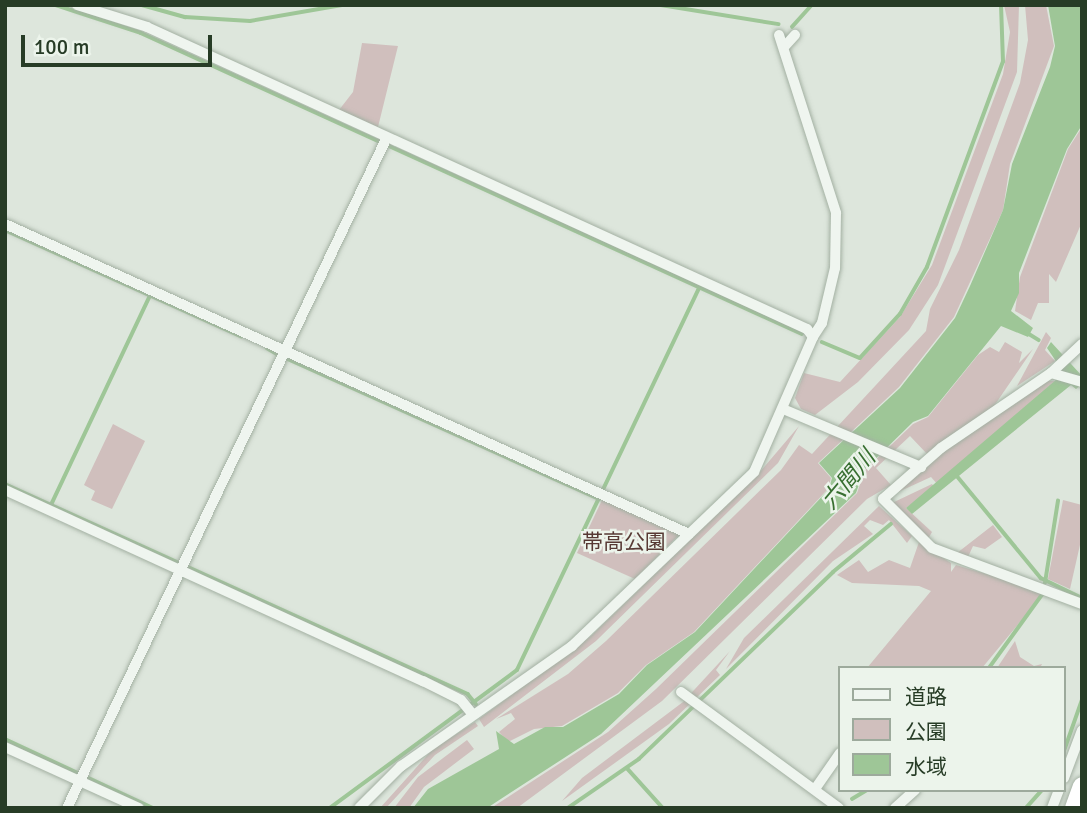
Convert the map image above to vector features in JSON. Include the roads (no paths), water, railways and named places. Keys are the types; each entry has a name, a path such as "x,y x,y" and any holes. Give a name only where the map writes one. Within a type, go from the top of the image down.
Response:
{"highway":[{"path":"1074,808 1082,786"}],"street":[{"path":"77,5 147,27 385,141 807,329 813,337"},
{"path":"363,806 401,766 468,709 572,646 754,471 813,337 822,323 835,268 836,213 785,46 779,35"},
{"path":"785,46 795,35"},
{"path":"68,808 385,141"},
{"path":"5,224 688,534"},
{"path":"1082,344 1056,371 1017,392 917,465 883,499 932,548 1082,604"},
{"path":"1056,371 1082,382"},
{"path":"783,409 917,465"},
{"path":"5,490 183,567 468,709"},
{"path":"681,692 839,808"},
{"path":"1066,773 1082,730"},
{"path":"5,747 82,778 139,808"},
{"path":"815,789 838,756"},
{"path":"895,808 913,792"}],"water":[{"name":"六間川","path":"1048,5 1082,5 1082,125 1067,149 1019,273 1019,293 1011,311 1033,328 1028,337 1001,326 928,416 913,422 864,470 856,493 601,734 487,808 413,808 428,789 499,749 496,731 514,744 545,727 563,727 619,694 647,665 695,632 829,489 832,478 819,463 900,388 955,318 970,286 1003,210 1012,164 1050,67 1055,46"},
{"path":"1051,342 1082,376 1082,384 1076,389 1071,385 912,514 906,508 1064,373 1047,348"}],"waterway":[{"path":"56,5 141,33 802,334"},
{"path":"142,5 185,17 250,21 342,5"},
{"path":"661,5 778,24"},
{"path":"792,27 812,5"},
{"path":"822,342 860,358 900,314 927,267 1003,62 1001,5"},
{"path":"5,230 241,336"},
{"path":"330,808 517,670 700,287"},
{"path":"51,505 150,296"},
{"path":"1026,332 1039,340"},
{"path":"267,348 277,354"},
{"path":"288,359 599,499"},
{"path":"958,477 1041,578 1082,598"},
{"path":"5,484 468,694 476,704"},
{"path":"1045,583 1058,501"},
{"path":"568,808 639,759 833,572 891,524"},
{"path":"990,666 1044,592"},
{"path":"1066,745 1082,700"},
{"path":"5,739 153,808"},
{"path":"627,768 663,808"},
{"path":"852,799 864,792"},
{"path":"1026,808 1040,792"}],"park label":[{"name":"帯高公園","path":"624,542"}]}
